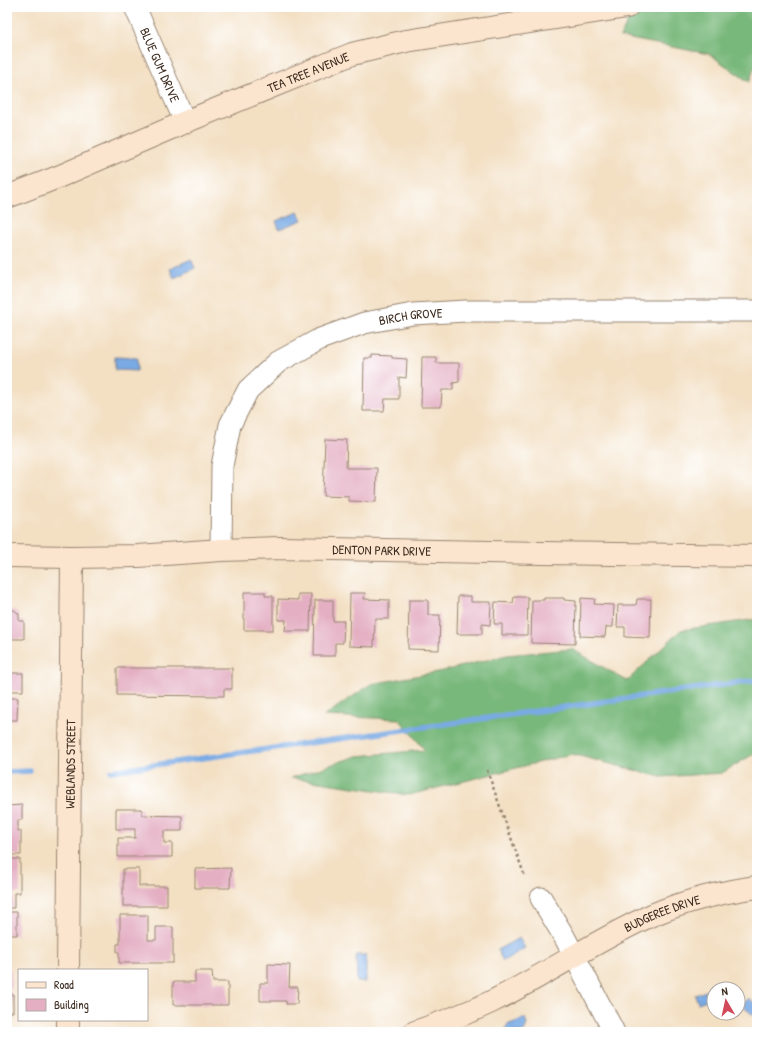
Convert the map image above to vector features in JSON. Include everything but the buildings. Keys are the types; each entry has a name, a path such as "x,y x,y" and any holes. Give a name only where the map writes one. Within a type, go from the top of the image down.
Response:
{"street":[{"name":"BLUE GUM DRIVE","path":"135,7 185,122"},
{"name":"TEA TREE AVENUE","path":"7,197 352,54 406,41 627,7"},
{"name":"BIRCH GROVE","path":"221,550 222,466 230,425 248,390 278,362 320,338 364,323 413,314 466,311 757,311"},
{"name":"DENTON PARK DRIVE","path":"7,556 138,556 221,550 280,548 757,556"},
{"name":"WEBLANDS STREET","path":"68,969 72,557"},
{"name":"BUDGEREE DRIVE","path":"415,1032 449,1020 492,1001 615,933 652,915 690,901 757,886"},
{"path":"541,898 565,938 614,1032"},
{"path":"68,1021 68,1032"}],"path":[{"path":"486,770 524,877"}],"green space":[{"path":"635,7 757,7 757,61 749,82 709,54 620,37"},
{"path":"757,619 757,752 722,773 661,777 572,754 409,795 291,778 357,756 425,750 399,719 324,716 371,684 443,671 507,655 572,649 627,681 681,630"}],"water":[{"path":"298,212 302,220 279,229 276,221"},
{"path":"191,259 195,268 174,278 170,269"},
{"path":"115,357 137,358 137,371 115,370"},
{"path":"519,938 525,948 503,961 497,950"},
{"path":"356,955 366,955 366,982 357,982"},
{"path":"706,991 706,1000 698,1003 695,995"},
{"path":"748,998 757,1005 757,1018 746,1009 746,1000"},
{"path":"525,1018 527,1024 524,1032 505,1032 507,1025"}],"waterway":[{"path":"111,771 757,680"},
{"path":"7,772 30,771"}]}
